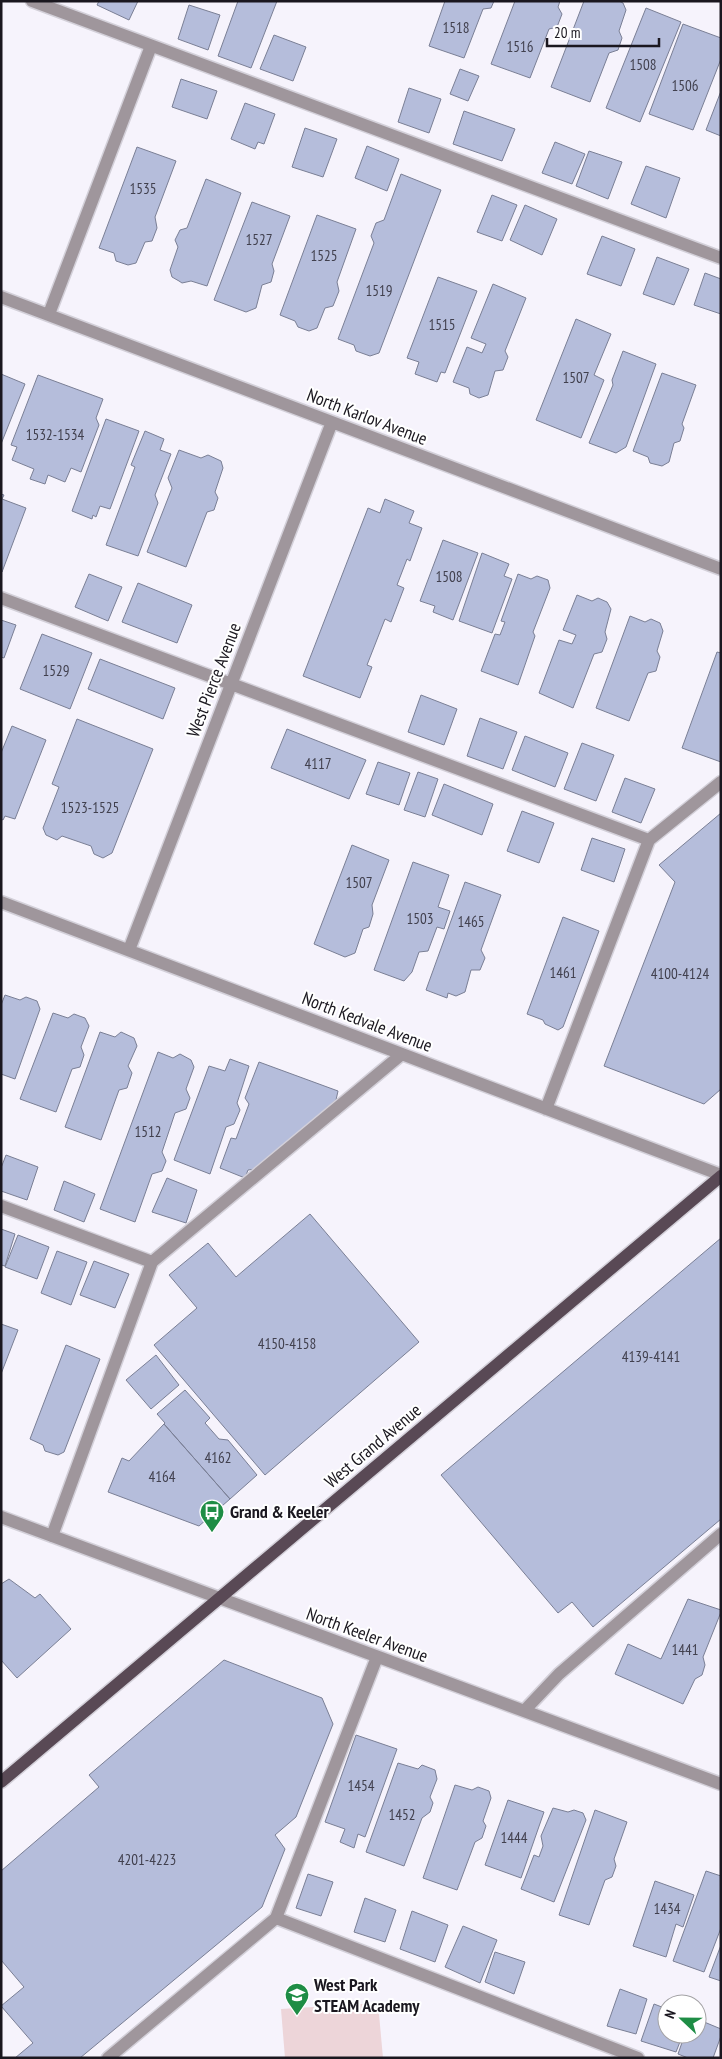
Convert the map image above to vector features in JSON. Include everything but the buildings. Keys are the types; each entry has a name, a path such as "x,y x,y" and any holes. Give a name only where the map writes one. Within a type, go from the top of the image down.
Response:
{"main road":[{"name":"West Grand Avenue","path":"1,1782 721,1175"}],"street":[{"path":"32,1 721,258"},
{"path":"49,314 151,46"},
{"name":"North Karlov Avenue","path":"1,296 721,570"},
{"name":"West Pierce Avenue","path":"129,950 332,422"},
{"path":"1,598 649,840"},
{"path":"546,1108 649,840 721,782"},
{"name":"North Kedvale Avenue","path":"1,902 721,1175"},
{"path":"52,1536 152,1262 402,1054"},
{"path":"1,1206 152,1262"},
{"name":"North Keeler Avenue","path":"1,1517 721,1784"},
{"path":"524,1711 559,1674 721,1534"},
{"path":"108,2058 276,1918 376,1657"},
{"path":"276,1918 638,2058"}],"shaded area":[{"path":"378,2003 383,2058 285,2058 281,2009"}],"place":[{"name":"Grand & Keeler","path":"212,1533"},
{"name":"West Park STEAM Academy","path":"297,2016"}]}
